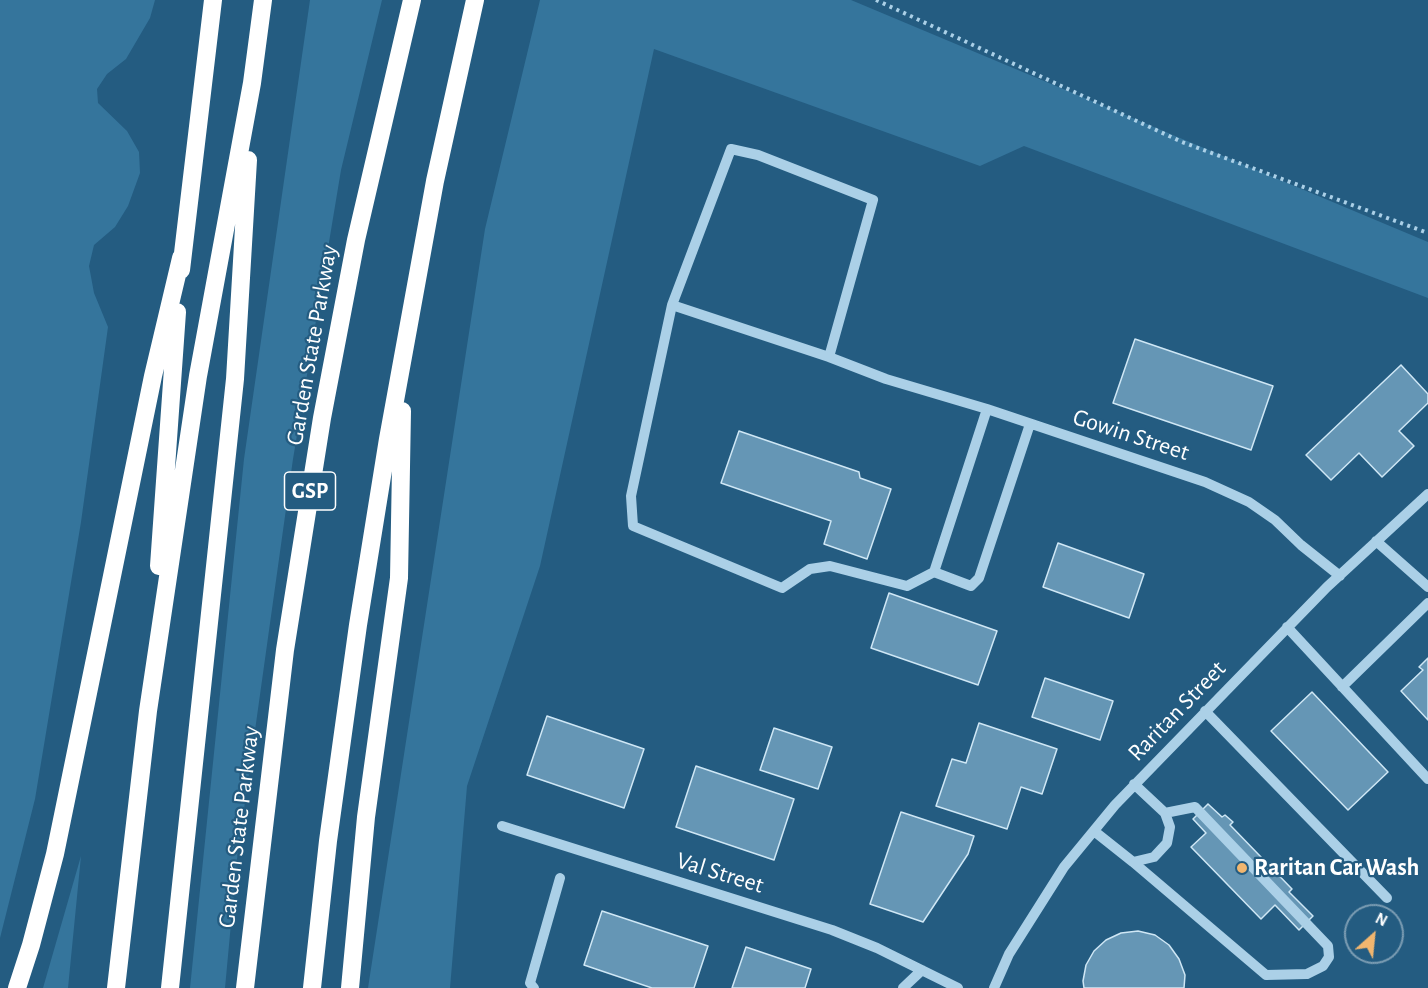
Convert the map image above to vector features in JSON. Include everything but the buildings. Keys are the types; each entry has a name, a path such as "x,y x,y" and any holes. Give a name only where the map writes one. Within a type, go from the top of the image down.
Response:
{"highway":[{"path":"148,711 182,258 213,0"},
{"name":"Garden State Parkway","path":"116,988 148,711 198,376 252,83 263,0"},
{"name":"Garden State Parkway","path":"245,988 285,650 322,418 356,240 412,0"},
{"path":"312,988 328,841 358,625 435,181 475,0"},
{"name":"Garden State Parkway","path":"170,988 235,379 252,83"},
{"path":"17,988 55,854 153,376 182,258"},
{"path":"350,988 366,818 399,578 404,353"}],"street":[{"path":"829,357 873,200 758,155 731,149 672,304 631,496 633,526 782,588 810,569 830,566 907,586 934,572 987,409"},
{"name":"Gowin Street","path":"672,304 829,357 886,379 987,409 1204,482 1249,502 1275,520 1301,545 1340,576"},
{"path":"934,572 971,586 979,578 1030,423"},
{"name":"Raritan Street","path":"994,988 1010,954 1036,909 1064,867 1134,784 1287,627 1428,494"},
{"path":"1376,541 1428,587"},
{"path":"1342,687 1428,603"},
{"path":"1287,627 1428,779"},
{"path":"1205,711 1387,898"},
{"path":"1133,862 1154,857 1167,843 1170,827 1164,813 1134,784"},
{"path":"1094,831 1266,975 1307,974 1323,966 1329,957 1328,946 1195,807 1164,813"},
{"name":"Val Street","path":"502,826 832,930 877,948 922,970"},
{"path":"534,988 530,983 560,878"},
{"path":"903,988 922,970 958,988"}],"path":[{"path":"876,0 1182,142 1428,233"}],"shaded area":[{"path":"0,0 155,0 150,18 126,59 107,74 97,89 98,103 127,131 139,152 140,173 128,206 115,227 94,245 89,266 94,293 108,327 81,522 35,799 0,938"},
{"path":"310,0 382,0 341,170 293,459 237,859 225,988 190,988 244,459"},
{"path":"540,0 851,0 1428,242 1428,298 1024,146 980,166 654,49 540,566 467,786 450,988 368,988 485,229"},
{"path":"81,856 68,988 43,988"}],"place":[{"name":"Raritan Car Wash","path":"1242,868"}]}
